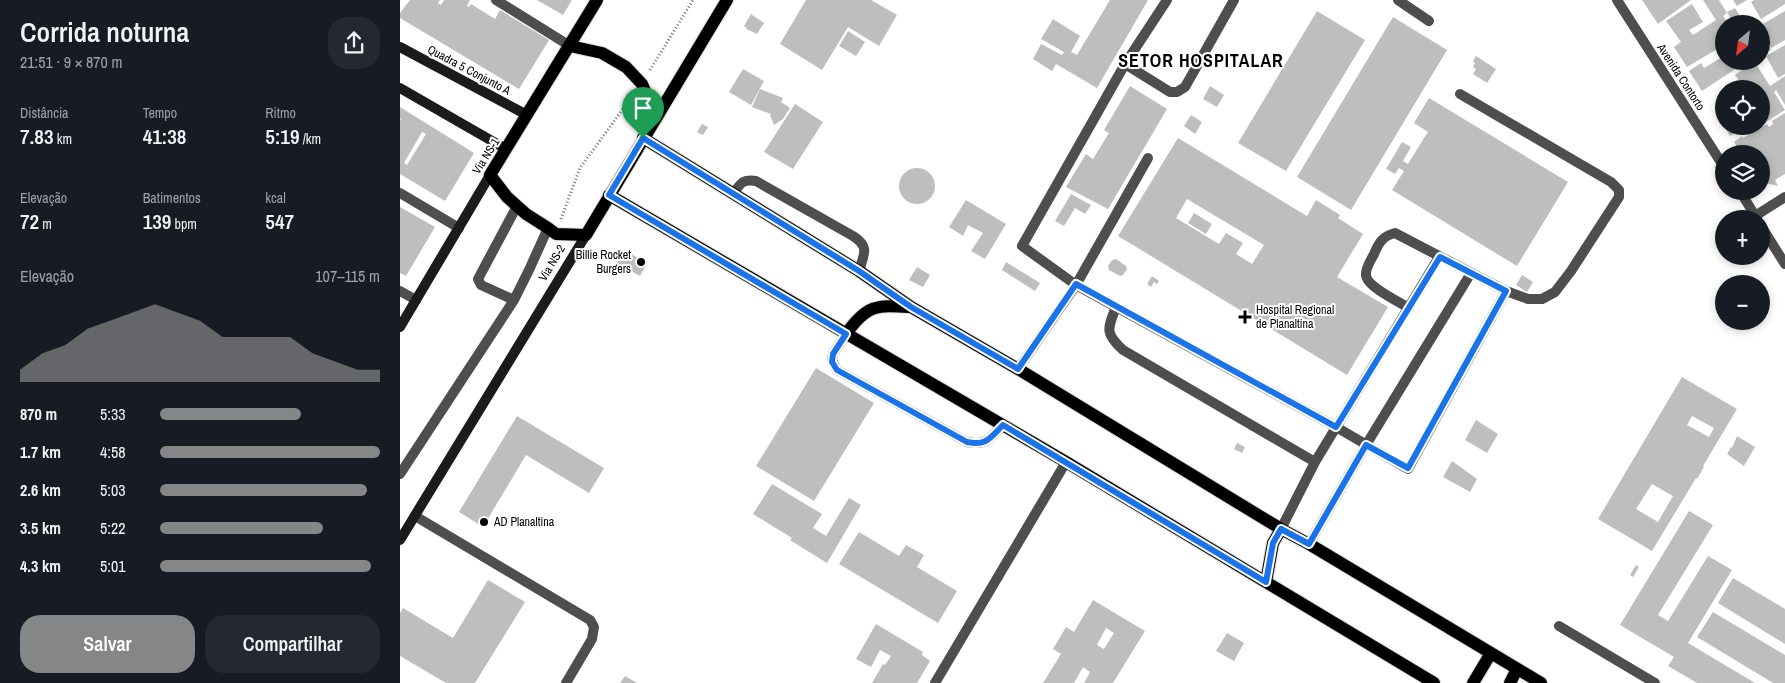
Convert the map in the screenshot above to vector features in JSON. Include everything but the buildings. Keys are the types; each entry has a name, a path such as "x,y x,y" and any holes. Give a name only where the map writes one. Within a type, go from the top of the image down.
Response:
{"main road":[{"name":"Via NS-1","path":"490,175 597,0"},
{"name":"Via NS-2","path":"586,235 726,0"},
{"path":"570,46 602,53 626,67 642,84 656,118"},
{"path":"643,138 859,271 911,307 1018,369 1281,529 1541,683"},
{"path":"490,175 507,197 517,206 556,234 586,235"},
{"path":"609,195 1066,462 1434,683"},
{"path":"846,334 856,320 867,311 882,306 911,307"},
{"path":"1266,582 1273,543 1281,529"},
{"path":"1473,683 1491,654"},
{"path":"1510,683 1517,669"}],"street":[{"path":"496,0 570,46"},
{"path":"1167,0 1125,64 1022,246 1076,284 1408,468 1506,291"},
{"path":"1125,64 1170,92 1177,92 1185,87 1234,0"},
{"path":"1398,0 1429,20"},
{"name":"Avenida Contorto","path":"1617,0 1715,153"},
{"name":"Quadra 5 Conjunto A","path":"400,47 527,115"},
{"path":"400,88 506,149"},
{"path":"1409,308 1375,287 1367,280 1365,274 1378,244 1386,235 1396,233 1506,291 1528,299 1542,299 1555,292 1571,271 1619,197 1619,190 1611,182 1460,94"},
{"path":"1018,369 1076,284 1148,158"},
{"name":"Via NS-1","path":"400,327 490,175"},
{"path":"733,194 740,183 748,180 756,181 853,236 862,242 865,252 859,271"},
{"path":"400,193 459,228"},
{"path":"1766,210 1785,197"},
{"path":"514,300 482,285 478,279 517,206"},
{"path":"400,474 514,300 548,228"},
{"name":"Via NS-2","path":"400,540 586,235"},
{"path":"1770,240 1785,264"},
{"path":"1281,529 1315,462 1440,257"},
{"path":"1309,544 1366,445 1471,273"},
{"path":"400,291 416,300"},
{"path":"1116,307 1108,328 1112,340 1122,350 1315,462"},
{"path":"846,334 833,354 832,362 837,370 967,442 978,444 985,442 1003,425"},
{"path":"935,683 1066,462"},
{"path":"415,516 590,620 594,627 592,639 566,683"},
{"path":"1559,626 1656,683"}],"place":[{"name":"Billie Rocket Burgers","path":"641,262"},
{"name":"Hospital Regional de Planaltina","path":"1245,317"},
{"name":"AD Planaltina","path":"484,522"}],"district":[{"name":"SETOR HOSPITALAR","path":"1201,60"}],"route":[{"path":"643,138 859,271 911,307 1018,369 1076,284 1336,427 1440,257 1506,291 1408,468 1366,445 1309,544 1281,529 1273,543 1266,582 1003,425 985,442 978,444 967,442 837,370 832,362 833,354 846,334 609,195 643,138"}]}
